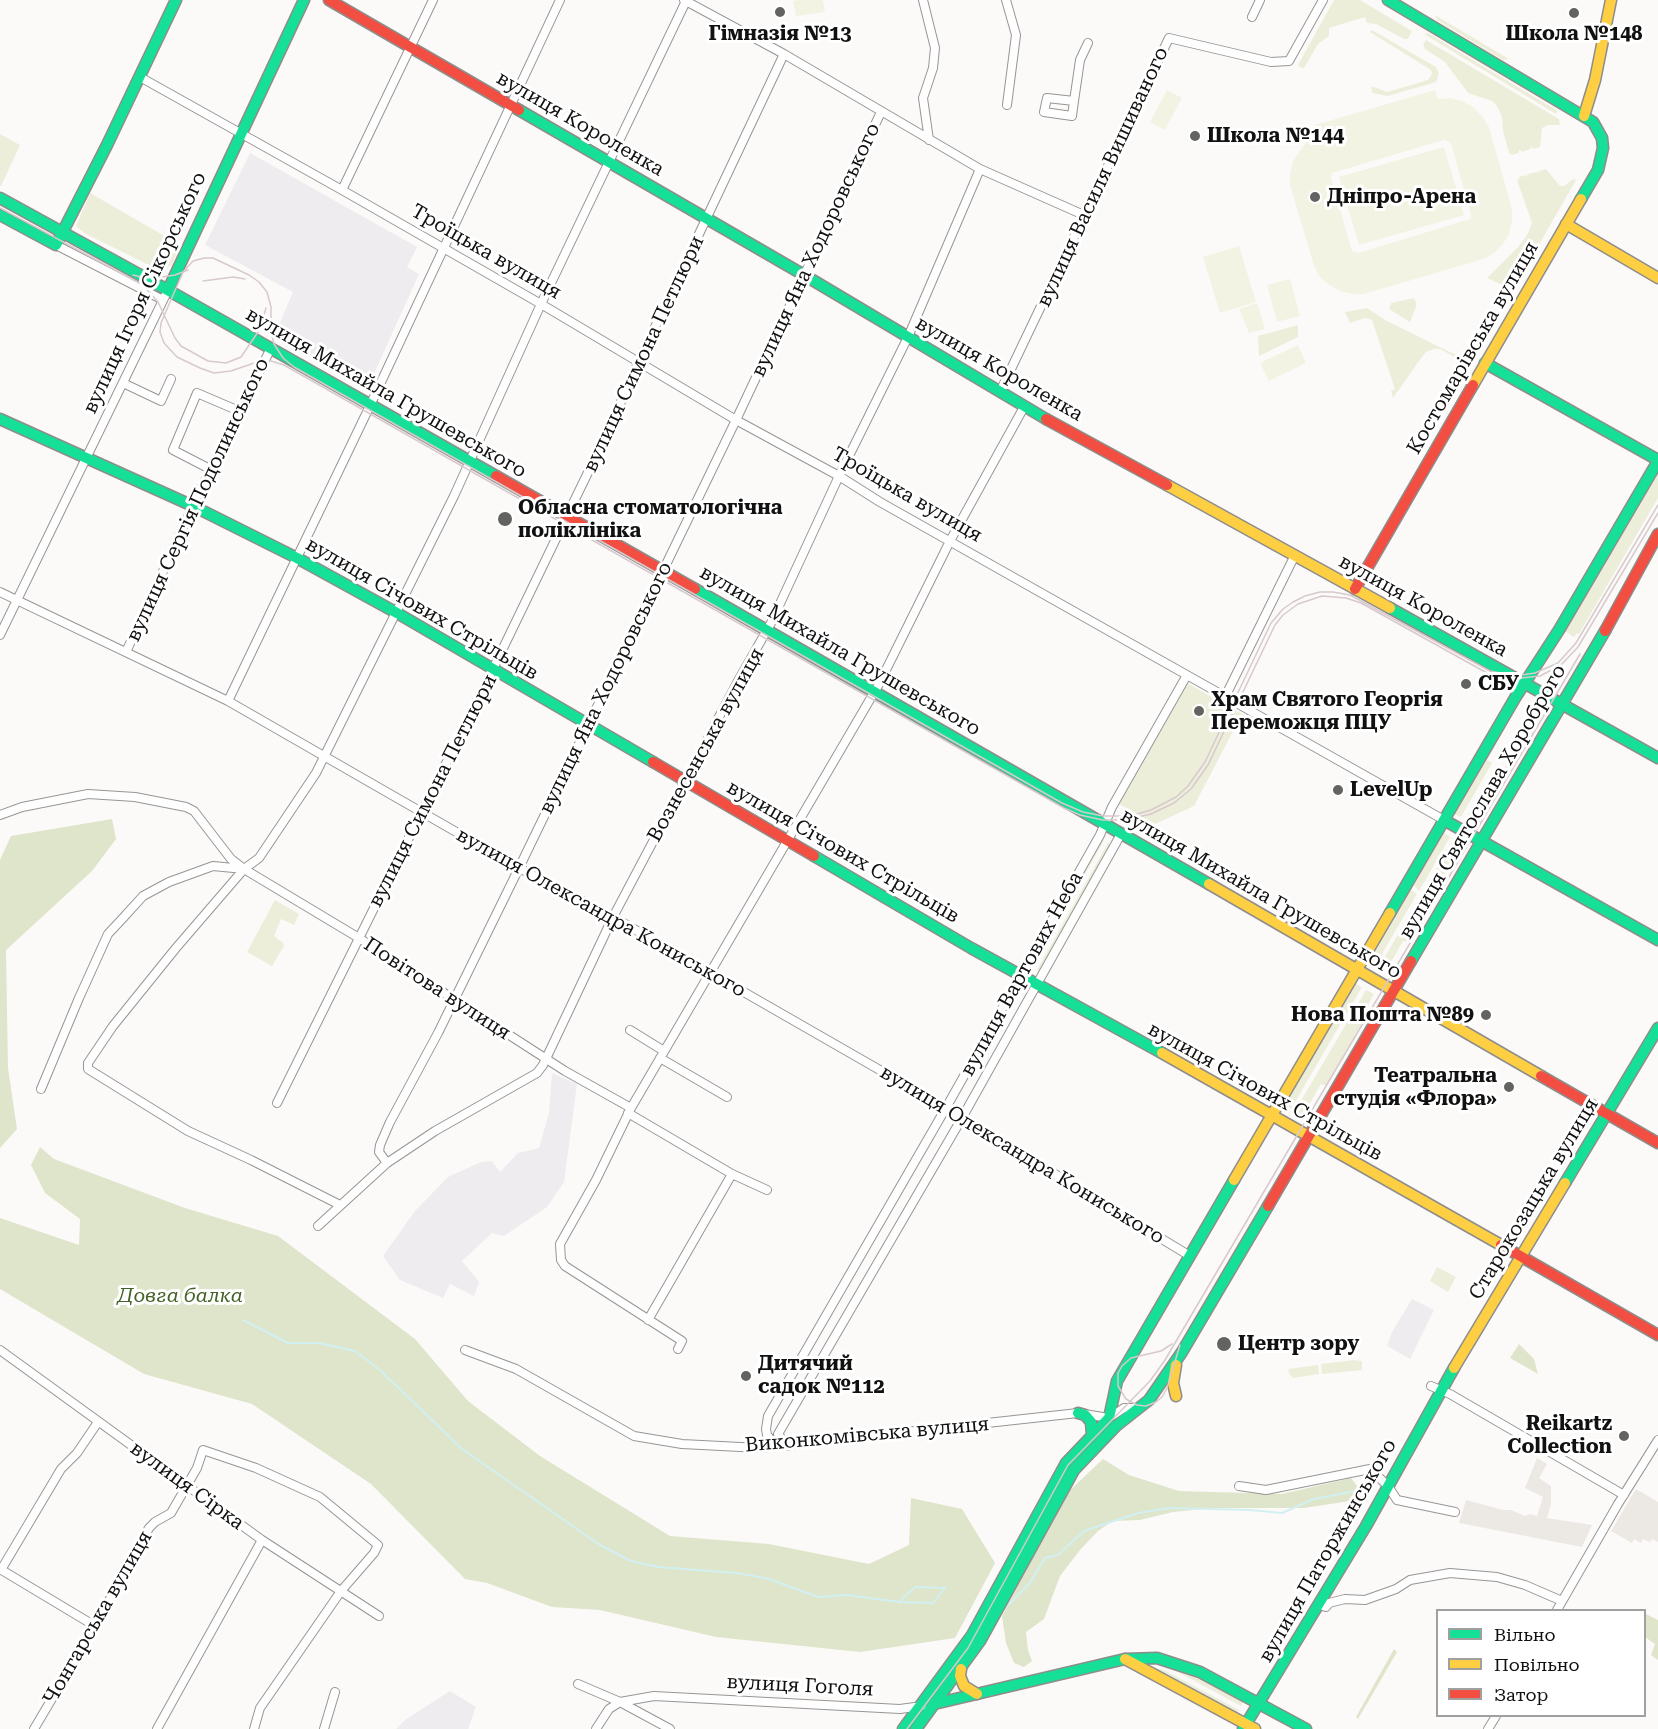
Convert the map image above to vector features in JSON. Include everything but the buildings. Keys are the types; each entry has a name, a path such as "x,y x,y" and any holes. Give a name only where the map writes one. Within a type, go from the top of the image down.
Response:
{"main road":[{"path":"56,245 176,0"},
{"name":"вулиця Ігоря Сікорського","path":"165,295 304,0"},
{"name":"вулиця Короленка","path":"328,0 707,219 1024,407 1525,682 1658,758"},
{"path":"1388,0 1588,119 1611,0"},
{"name":"Костомарівська вулиця","path":"1355,589 1598,170 1602,159 1602,138 1588,119"},
{"name":"вулиця Михайла Грушевського","path":"0,198 63,232 165,295 271,348 663,570 1658,1143"},
{"name":"вулиця Михайла Грушевського","path":"0,215 56,245"},
{"path":"1566,224 1658,278"},
{"path":"1485,363 1658,460"},
{"name":"вулиця Січових Стрільців","path":"0,419 193,506 297,558 397,613 1021,976 1274,1115 1658,1335"},
{"name":"вулиця Святослава Хороброго","path":"1023,1551 1074,1470 1113,1422 1113,1390 1444,820 1658,460"},
{"name":"вулиця Святослава Хороброго","path":"1023,1551 1061,1470 1071,1456 1092,1435 1141,1406 1160,1385 1182,1352 1616,612 1658,534"},
{"name":"Троїцька вулиця","path":"1444,820 1658,940"},
{"name":"Старокозацька вулиця","path":"1436,1387 1521,1257 1658,1028"},
{"path":"1176,1396 1173,1383 1174,1369 1182,1352"},
{"name":"вулиця Паторжинського","path":"1248,1727 1258,1703 1319,1605 1388,1486 1436,1387"},
{"path":"1078,1413 1085,1415 1091,1422 1092,1435"},
{"path":"903,1729 990,1611 1023,1551"},
{"path":"916,1729 980,1641 990,1611"},
{"name":"вулиця Гоголя","path":"934,1704 1125,1659 1156,1658 1182,1665 1306,1729"},
{"path":"1125,1659 1248,1727"},
{"path":"961,1669 960,1676 964,1686 977,1694"}],"street":[{"path":"342,190 433,0"},
{"path":"228,701 560,0"},
{"path":"923,0 935,48 933,68 923,98 929,140"},
{"path":"1006,0 1016,35 1007,105"},
{"path":"1252,17 1260,0"},
{"name":"вулиця Василя Вишиваного","path":"1000,392 1169,38 1271,62 1288,61 1323,0"},
{"path":"340,1205 188,1131 88,1069 88,1063 113,1026 176,948 244,869 259,858 316,773 454,496 541,304 685,1 784,54 980,169 1086,216"},
{"path":"1074,101 1080,60 1088,43"},
{"name":"вулиця Симона Петлюри","path":"277,1103 494,669 784,54"},
{"name":"Троїцька вулиця","path":"140,77 541,304 736,420 839,476 880,502 1444,820"},
{"name":"вулиця Яна Ходоровського","path":"387,1163 379,1152 383,1137 455,999 519,868 736,420 881,112"},
{"name":"Вознесенська вулиця","path":"318,1226 387,1163 435,1131 537,1073 613,917 738,681 768,630 839,476 908,337 980,169"},
{"name":"вулиця Михайла Грушевського","path":"56,245 165,295"},
{"name":"вулиця Ігоря Сікорського","path":"0,635 165,295"},
{"name":"вулиця Сергія Подолинського","path":"126,652 210,469 271,348"},
{"path":"123,383 161,401 171,379"},
{"path":"210,469 173,450 197,393 239,411"},
{"path":"678,1348 682,1341 571,1271 561,1260 561,1244 662,1054 875,691 950,541 1024,407"},
{"path":"1225,697 1295,555"},
{"name":"вулиця Олександра Кониського","path":"0,592 228,701 325,755 519,868 613,917 946,1108 1190,1256"},
{"name":"вулиця Вартових Неба","path":"766,1429 768,1416 1021,976 1105,825 1112,807 1187,675"},
{"path":"0,814 22,807 88,794 135,797 186,807 194,811 231,859 244,869"},
{"name":"вулиця Вартових Неба","path":"778,1434 962,1118 1121,834"},
{"path":"41,1089 108,934 143,896 169,882 213,866 244,869"},
{"name":"Повітова вулиця","path":"244,869 359,938 498,1029 732,1174 767,1190"},
{"path":"630,1030 727,1097"},
{"path":"648,1320 732,1174"},
{"name":"вулиця Сірка","path":"0,1350 262,1540 379,1616"},
{"name":"Виконкомівська вулиця","path":"465,1350 516,1369 634,1436 652,1440 732,1448 789,1446 1078,1413 1113,1422"},
{"path":"1436,1387 1624,1495"},
{"path":"1113,1390 1117,1402 1124,1408 1131,1409 1141,1406"},
{"path":"1113,1422 1124,1408"},
{"path":"95,1626 0,1570 61,1469 77,1453 98,1422"},
{"path":"766,1429 768,1433 778,1434 780,1439 789,1446"},
{"path":"766,1429 770,1440 776,1446"},
{"path":"1558,1609 1658,1440"},
{"name":"Чонгарська вулиця","path":"34,1729 149,1528 171,1513 197,1468 203,1450 256,1468 320,1497 378,1545 374,1553 341,1592"},
{"path":"1239,1486 1266,1490 1370,1469 1388,1486 1397,1500 1455,1512"},
{"path":"157,1729 262,1540"},
{"path":"1319,1605 1326,1606 1345,1599 1365,1600 1396,1589 1410,1581 1450,1573 1497,1577 1525,1585 1562,1601"},
{"path":"254,1729 260,1708 341,1592"},
{"path":"578,1684 620,1702 669,1729"},
{"path":"324,1729 335,1692"},
{"name":"вулиця Гоголя","path":"620,1702 654,1696 900,1709 934,1704"},
{"path":"596,1729 609,1709 620,1702"}],"shaded area":[{"path":"823,0 825,12 796,16 793,1"},
{"path":"1167,90 1182,98 1165,130 1150,122"},
{"name":"Дніпро-Арена","path":"1435,90 1438,99 1450,98 1473,107 1489,127 1512,209 1509,234 1494,253 1483,259 1364,294 1340,291 1329,285 1320,277 1314,266 1290,185 1293,161 1307,141 1317,135 1315,125","holes":["1444,140 1451,143 1471,215 1470,219 1358,253 1352,251 1331,178 1332,173"]},
{"path":"1444,147 1464,215 1359,245 1339,177"},
{"path":"250,153 417,247 407,267 419,274 372,378 366,375 361,384 286,342 277,330 293,292 205,245"},
{"path":"1239,246 1256,302 1220,313 1203,257"},
{"path":"1290,279 1300,316 1277,322 1267,285"},
{"path":"1257,303 1265,329 1249,333 1239,309"},
{"path":"1298,345 1306,363 1269,381 1260,363"},
{"path":"552,1073 577,1084 564,1182 547,1207 504,1236 492,1233 462,1261 479,1282 474,1296 450,1284 443,1298 400,1280 383,1256 415,1211 448,1177 481,1162 492,1161 500,1172 518,1153 539,1148 549,1113"},
{"path":"1412,1299 1434,1310 1410,1359 1387,1346 1392,1332"},
{"path":"1537,1458 1547,1464 1539,1478 1551,1486 1551,1504 1547,1518 1592,1525 1582,1547 1459,1523 1466,1500 1511,1510 1525,1516 1530,1514 1537,1516 1543,1497 1525,1488"},
{"path":"1636,1489 1658,1502 1658,1542 1643,1539 1641,1543 1634,1539 1632,1543 1611,1531"},
{"path":"450,1691 476,1707 468,1729 396,1729 405,1720"}],"green space":[{"path":"1334,0 1360,0 1412,31 1408,39 1404,39 1376,24 1367,23 1365,17 1329,28 1329,36 1318,44 1302,68 1298,65"},
{"path":"1435,15 1509,59 1503,60 1437,20"},
{"path":"1372,30 1436,67 1439,74 1436,82 1388,96 1372,93 1371,86 1387,92 1428,80 1432,74 1431,70 1370,32"},
{"path":"1428,33 1558,111 1556,114 1424,34"},
{"path":"1426,40 1559,119 1560,125 1548,125 1542,128 1540,147 1533,149 1532,146 1530,149 1522,152 1519,150 1519,153 1512,155 1509,153 1502,117 1497,106 1492,101 1468,93 1445,62 1425,49 1423,45"},
{"path":"0,134 20,145 1,186 0,186"},
{"path":"1546,169 1560,186 1564,186 1573,179 1576,180 1513,290 1487,278 1518,247 1532,223 1517,180 1519,177 1526,175 1527,177 1528,174 1537,172 1538,174 1539,171"},
{"path":"90,193 175,242 178,249 172,265 161,271 86,234 76,226"},
{"path":"1414,298 1416,307 1410,322 1389,309 1391,303"},
{"path":"1367,308 1387,321 1456,355 1472,366 1440,349 1426,352 1393,398 1391,391 1395,389 1372,320 1365,318 1350,323 1345,312"},
{"path":"1298,325 1298,337 1259,356 1258,336"},
{"path":"1658,474 1658,498 1579,634 1577,633 1574,637 1565,631"},
{"path":"1187,683 1242,714 1194,806 1155,824 1119,804"},
{"path":"1539,709 1541,710 1533,724 1536,726 1477,826 1465,820 1496,766 1504,769"},
{"path":"1487,760 1492,763 1461,817 1455,814"},
{"path":"112,819 116,839 92,871 6,950 8,1068 17,1129 0,1148 0,860 11,836"},
{"path":"1444,833 1450,837 1419,891 1414,885"},
{"path":"1454,838 1462,843 1406,942 1403,941 1386,971 1379,967"},
{"path":"1103,839 1033,968 1031,967"},
{"path":"1108,843 1110,844 1039,971 1037,970"},
{"path":"1411,890 1417,894 1376,964 1372,966 1370,961"},
{"path":"275,900 299,914 294,925 281,919 274,936 284,946 272,966 247,952"},
{"path":"1356,984 1362,987 1291,1109 1284,1105"},
{"path":"1366,990 1374,994 1359,1020 1362,1023 1326,1086 1321,1084 1303,1115 1295,1111"},
{"name":"Довга балка","path":"40,1147 54,1159 185,1208 278,1236 415,1339 468,1401 540,1456 670,1536 769,1544 869,1564 909,1545 911,1498 962,1509 995,1563 955,1638 860,1652 716,1637 600,1610 552,1607 487,1583 465,1579 371,1484 252,1404 144,1374 0,1289 0,1218 79,1245 80,1219 45,1193 31,1165"},
{"path":"1437,1267 1456,1277 1448,1292 1430,1281"},
{"path":"1519,1344 1534,1359 1538,1374 1510,1358"},
{"path":"1362,1361 1362,1370 1322,1374 1321,1364"},
{"path":"1318,1365 1319,1374 1293,1378 1288,1369"},
{"path":"1103,1459 1129,1475 1179,1491 1282,1494 1351,1478 1361,1491 1350,1501 1304,1508 1213,1508 1173,1512 1140,1520 1113,1521 1098,1531 1080,1550 1060,1576 1044,1619 1026,1632 1032,1661 1024,1667 1014,1663 1006,1643 1002,1616 1067,1493"},
{"path":"1646,1614 1658,1620 1658,1660 1651,1655 1655,1644 1646,1638"},
{"path":"1394,1649 1397,1652 1358,1719 1356,1717"},
{"path":"1165,1665 1186,1672 1243,1701 1241,1706"},
{"path":"1151,1667 1164,1670 1239,1710 1237,1714"}],"waterway":[{"path":"243,1320 288,1343 319,1343 355,1351 380,1370 462,1449 600,1545 631,1561 658,1567 737,1573 769,1579 818,1597 847,1595 899,1602 933,1603 945,1588"},
{"path":"1005,1608 1029,1584 1045,1558 1058,1555 1084,1531 1138,1513 1170,1508 1282,1513 1314,1499 1371,1488"},
{"path":"900,1601 915,1587 945,1588"}],"tram line":[{"path":"0,208 143,285 158,302 181,346 208,361 226,363 241,357 260,329 266,308"},
{"path":"1658,505 1576,643 1558,663 1535,673 1515,676 1490,671 1350,595 1320,592 1293,602 1283,609 1271,623 1205,762 1188,786 1176,797 1151,810 1130,816 1103,816 1083,812 1062,803 294,367 283,358 274,344 271,331 271,307 267,292 249,275 213,258 193,261 183,272 161,323 160,332 164,343 177,357 214,373 231,371 260,361 271,361 284,365 1064,808 1080,815 1103,820 1125,820 1151,814 1174,803 1191,789 1208,765 1275,625 1283,615 1298,604 1322,596 1346,598 1361,603 1487,673 1511,679 1540,676 1561,665 1578,647 1658,513"},
{"path":"133,275 162,277 188,270"},
{"path":"203,281 233,277 245,279"},
{"path":"907,1729 968,1648 1068,1465 1150,1381 1165,1360 1580,654"},
{"path":"1172,1344 1161,1351 1131,1358 1122,1366 1118,1373 1118,1386 1126,1399 1137,1405 1146,1406 1162,1397 1180,1345"}],"traffic: fast":[{"path":"0,215 56,245 107,145 176,0"},
{"path":"168,290 304,0"},
{"path":"1388,0 1593,122 1602,138 1603,148 1598,170 1581,199"},
{"path":"519,110 804,275 1046,419"},
{"path":"0,198 496,476"},
{"path":"1485,363 1658,460"},
{"path":"0,419 193,506 297,558 397,613 653,762"},
{"path":"1390,913 1515,698 1559,630 1658,461"},
{"path":"695,589 1209,884"},
{"path":"1390,608 1658,758"},
{"path":"1411,961 1605,631"},
{"path":"1444,820 1658,940"},
{"path":"814,856 971,948 1162,1053"},
{"path":"1565,1183 1658,1028"},
{"path":"903,1729 972,1635 1066,1463 1109,1418 1117,1381 1234,1180"},
{"path":"916,1729 980,1641 1074,1470 1116,1426 1149,1400 1182,1352 1268,1206"},
{"path":"1243,1729 1366,1526 1454,1368"},
{"path":"1078,1413 1085,1415 1091,1422 1092,1435"},
{"path":"934,1704 1125,1659 1157,1658 1200,1672 1306,1729"}],"traffic: slow":[{"path":"1584,116 1595,80 1611,0"},
{"path":"1473,385 1581,199"},
{"path":"1566,224 1658,278"},
{"path":"1167,485 1390,608"},
{"path":"1209,884 1541,1076"},
{"path":"1234,1180 1390,913"},
{"path":"1162,1053 1501,1245"},
{"path":"1454,1368 1565,1183"},
{"path":"1176,1365 1173,1383 1176,1396"},
{"path":"1125,1659 1255,1729"},
{"path":"961,1669 960,1676 964,1686 977,1694"}],"traffic: jam":[{"path":"329,0 519,110"},
{"path":"1355,589 1473,385"},
{"path":"1046,419 1167,485"},
{"path":"496,476 695,589"},
{"path":"1605,631 1658,534"},
{"path":"653,762 814,856"},
{"path":"1268,1206 1411,961"},
{"path":"1541,1076 1658,1143"},
{"path":"1501,1245 1658,1335"}],"place":[{"name":"Гімназія №13","path":"780,12"},
{"name":"Школа №148","path":"1574,13"},
{"name":"Школа №144","path":"1195,136"},
{"name":"Дніпро-Арена","path":"1315,197"},
{"name":"Обласна стоматологічна поліклініка","path":"505,519"},
{"name":"СБУ","path":"1466,684"},
{"name":"Храм Святого Георгія Переможця ПЦУ","path":"1199,711"},
{"name":"LevelUp","path":"1338,790"},
{"name":"Нова Пошта №89","path":"1486,1015"},
{"name":"Театральна студія «Флора»","path":"1509,1087"},
{"name":"Центр зору","path":"1224,1344"},
{"name":"Дитячий садок №112","path":"746,1376"},
{"name":"Reikartz Collection","path":"1624,1436"}]}
